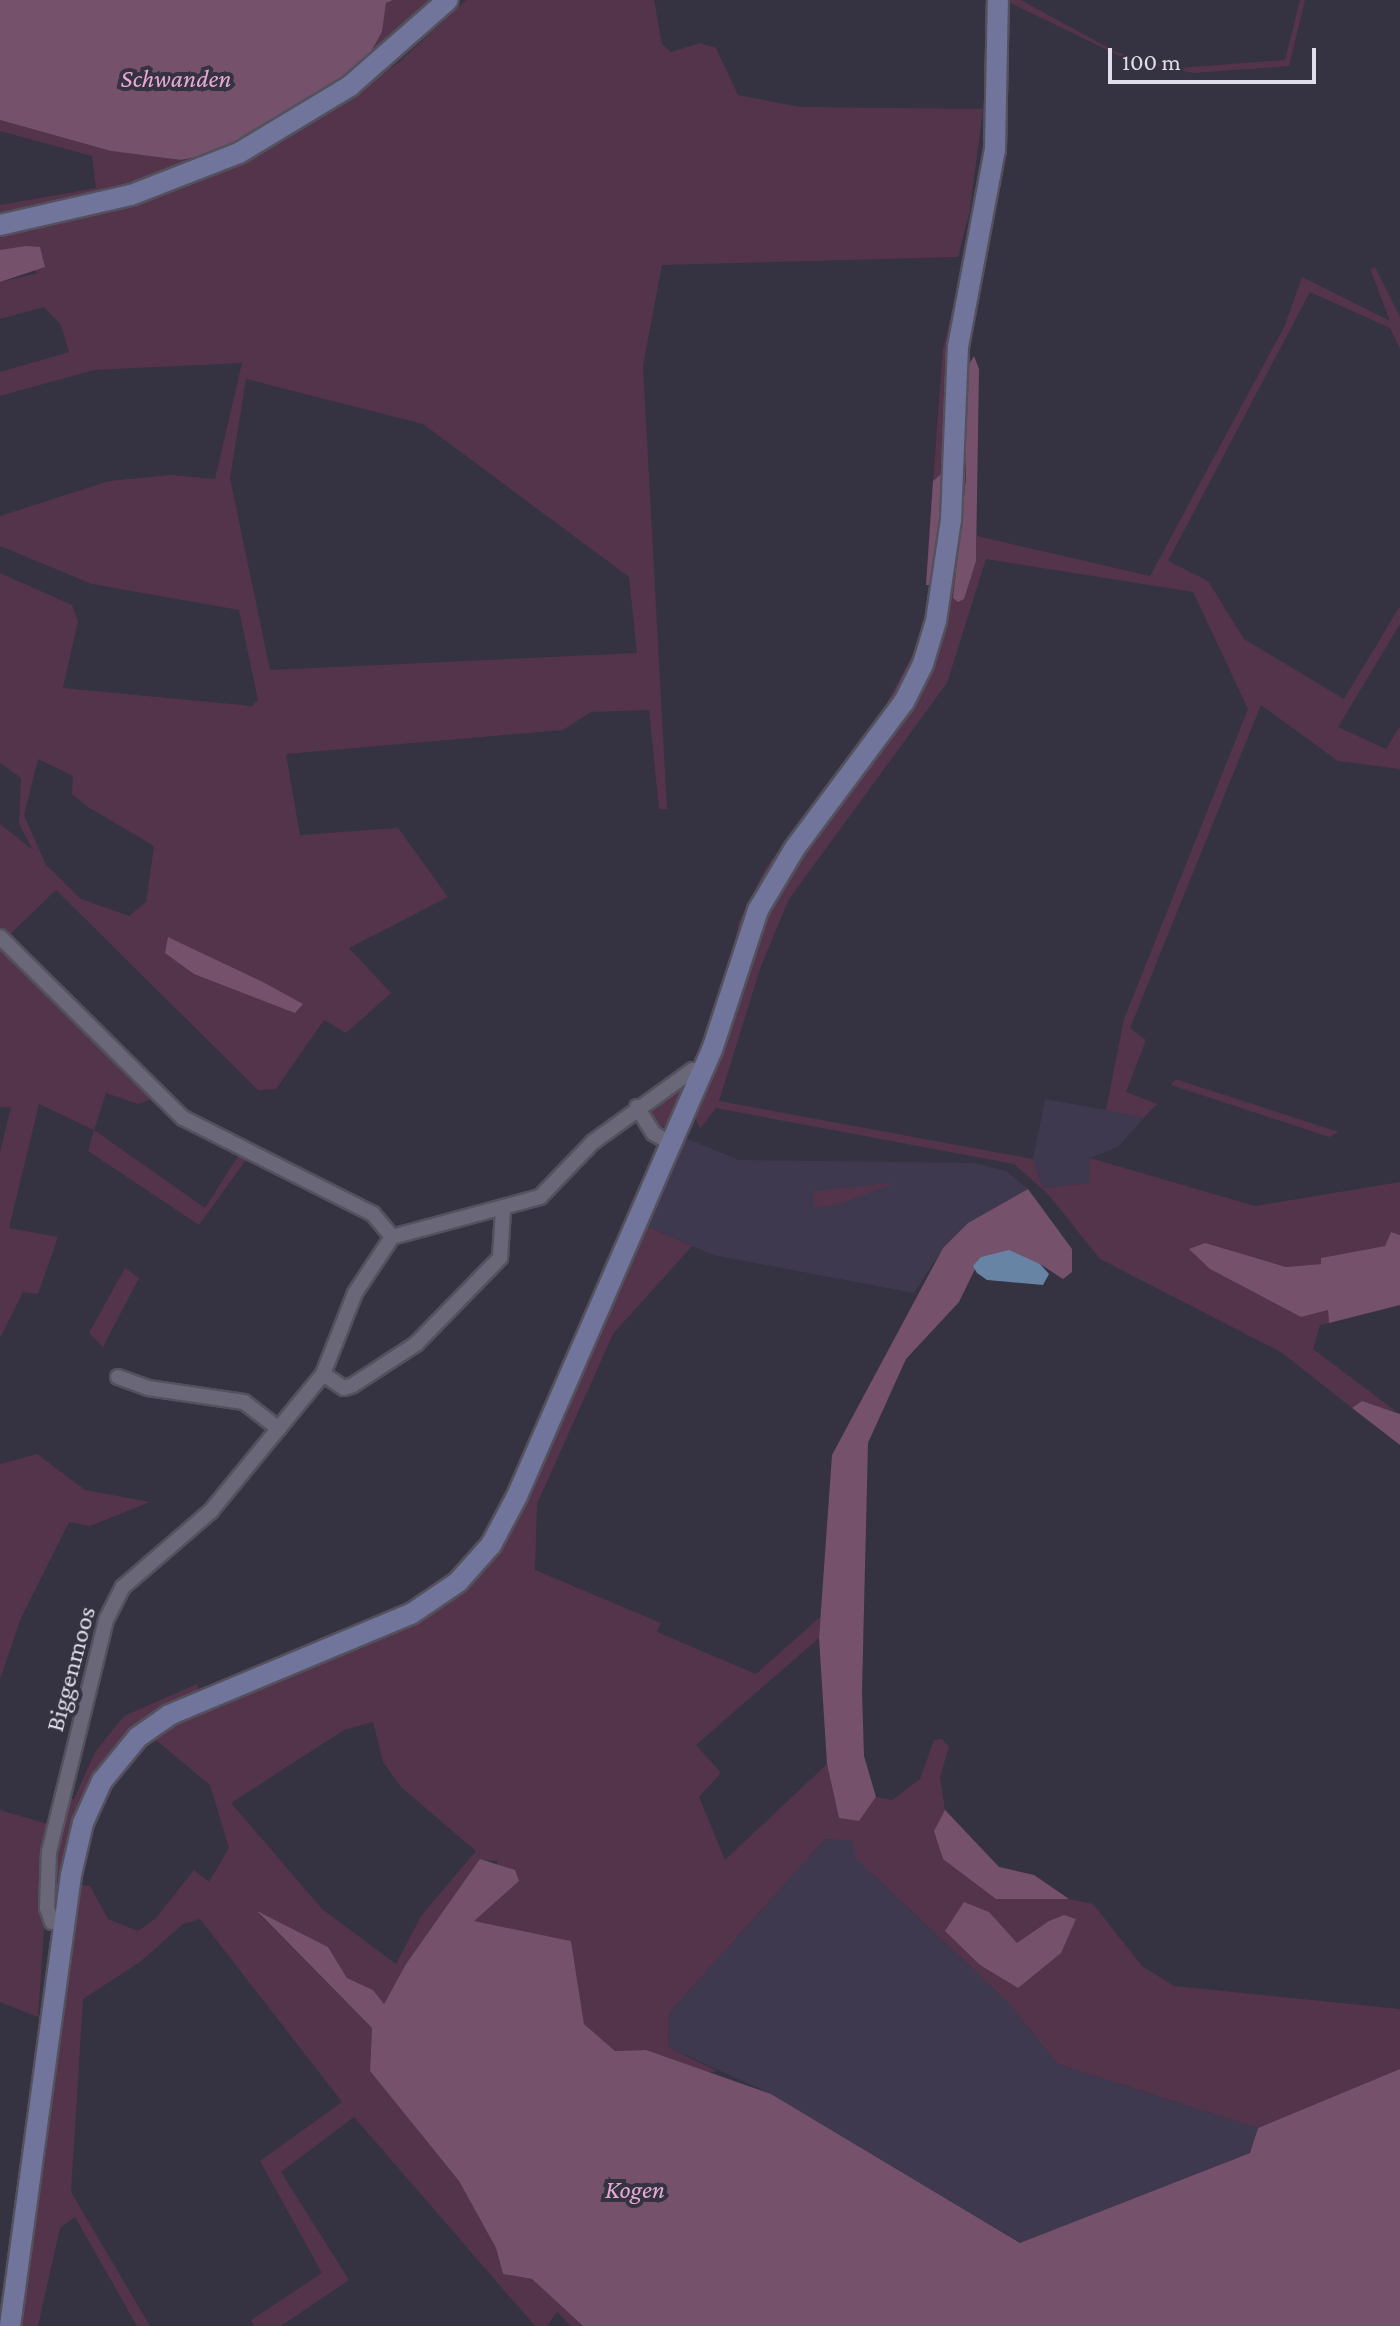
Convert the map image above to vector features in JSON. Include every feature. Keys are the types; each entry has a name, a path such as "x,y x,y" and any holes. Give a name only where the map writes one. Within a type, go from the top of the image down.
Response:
{"main road":[{"path":"0,225 131,195 239,153 350,86 448,0"},
{"path":"10,2326 64,1923 76,1847 88,1808 112,1766 138,1737 207,1696 411,1614 444,1593 480,1559 517,1496 703,1070 769,888 904,702 930,644 951,520 958,347 994,162 998,0"}],"street":[{"path":"0,937 183,1118 373,1214 392,1237 503,1210 540,1197 587,1147 637,1107 693,1070 703,1070"},
{"path":"637,1107 653,1133 670,1143"},
{"path":"323,1374 344,1388 416,1344 500,1258 503,1210"},
{"name":"Biggenmoos","path":"64,1923 52,1922 47,1908 49,1852 106,1620 132,1576 211,1511 323,1374 355,1293 392,1237"},
{"path":"118,1377 148,1388 244,1402 279,1429"}],"shaded area":[{"path":"393,0 437,0 363,66 382,32 386,3"},
{"path":"466,0 654,0 662,44 671,52 700,43 716,48 738,95 800,107 983,109 970,210 958,257 662,265 643,366 667,809 659,809 649,710 591,712 563,730 286,754 300,835 398,828 448,897 349,948 391,993 346,1033 324,1020 276,1089 258,1090 56,890 6,938 0,933 0,824 33,850 19,824 21,778 0,763 0,573 72,605 78,621 63,688 252,706 258,700 239,610 92,584 0,546 0,516 109,481 170,475 215,479 242,363 94,370 0,396 0,372 69,352 61,325 44,307 0,319 0,282 38,273 0,250 0,234 156,196 274,144 398,63","holes":["246,379 423,424 629,577 637,653 270,670 230,478","38,759 73,776 72,794 88,807 154,846 146,902 129,916 81,899 46,865 24,815","168,937 301,1005 294,1013 263,998"]},
{"path":"1004,0 1021,0 1116,52 1177,68 1285,60 1300,0 1305,0 1289,66 1193,73 1126,59"},
{"path":"0,120 111,151 181,160 228,150 99,197 0,218 0,205 96,188 92,156 0,131"},
{"path":"971,231 948,477 941,474 933,481 943,349"},
{"path":"1375,267 1400,317 1400,349 1390,328 1310,292 1168,561 1208,581 1244,639 1344,699 1400,606 1400,624 1338,727 1386,749 1400,726 1400,769 1338,761 1261,705 1130,1028 1146,1040 1126,1092 1157,1104 1144,1118 1106,1110 1124,1019 1248,709 1193,592 986,559 947,683 789,899 761,966 719,1101 1033,1159 1043,1188 1089,1183 1090,1158 1255,1206 1400,1182 1400,1235 1391,1232 1385,1246 1322,1258 1322,1264 1286,1267 1257,1258 1210,1269 1301,1317 1328,1309 1329,1323 1320,1325 1313,1349 1397,1412 1362,1402 1352,1408 1281,1352 1100,1259 1048,1194 1014,1164 716,1108 700,1129 696,1120 697,1105 742,995 770,906 918,695 966,369 966,478 953,598 976,561 977,536 1150,576 1285,325 1302,277 1390,321 1370,269"},
{"path":"923,635 916,667 728,973 739,922 767,866 874,727"},
{"path":"0,943 156,1097 138,1104 106,1093 94,1130 39,1104 9,1228 58,1237 38,1294 23,1292 0,1338 0,1152 11,1107 0,1107"},
{"path":"1175,1079 1339,1132 1329,1137 1171,1085"},
{"path":"683,1084 668,1127 653,1125 652,1108"},
{"path":"1045,1099 1144,1118 1118,1147 1090,1158 1089,1183 1043,1188 1033,1159"},
{"path":"94,1130 205,1208 240,1153 248,1157 199,1225 88,1151"},
{"path":"678,1135 739,1160 974,1163 1006,1171 1028,1189 968,1223 943,1248 914,1293 713,1255 642,1224"},
{"path":"895,1183 836,1205 814,1207 813,1191"},
{"path":"642,1224 692,1246 613,1334 537,1504 535,1570 661,1623 657,1632 756,1674 820,1617 819,1638 696,1745 721,1773 699,1797 725,1860 827,1764 839,1818 859,1821 876,1797 892,1800 920,1779 934,1740 942,1739 949,1747 940,1777 945,1810 999,1867 1034,1875 1069,1899 1093,1904 1142,1966 1174,1986 1400,2009 1400,2069 1258,2128 1058,2064 1005,1999 856,1858 852,1841 825,1839 669,2013 668,2047 717,2071 704,2074 646,2050 615,2051 584,2024 571,1941 473,1921 498,1861 480,1860 406,1964 384,2004 373,1990 347,1978 328,1947 259,1914 372,2028 370,2071 459,2181 496,2248 503,2274 532,2279 583,2326 571,2326 557,2312 547,2326 535,2326 354,2117 281,2172 349,2280 281,2326 254,2326 251,2320 322,2273 260,2161 342,2102 200,1919 183,1924 140,1962 83,1999 71,2192 150,2326 137,2326 75,2217 60,2228 38,2326 14,2326 35,2225 77,1884 90,1886 108,1919 138,1931 155,1919 194,1870 209,1882 229,1848 210,1785 151,1736 485,1566","holes":["373,1722 383,1762 401,1787 476,1851 421,1916 396,1964 322,1909 231,1803 344,1730"]},
{"path":"125,1268 139,1278 103,1347 89,1333"},
{"path":"37,1454 85,1490 150,1502 90,1526 69,1522 21,1618 0,1679 0,1464"},
{"path":"197,1684 200,1692 113,1754 60,1914 54,1915 51,1875 69,1799 74,1799 95,1752 124,1716"},
{"path":"0,1810 51,1825 38,2017 0,2002"},
{"path":"825,1839 852,1841 856,1858 1005,1999 1058,2064 1258,2128 1250,2153 1021,2243 771,2094 668,2047 669,2013"}],"green space":[{"name":"Schwanden","path":"0,0 393,0 386,3 382,32 363,66 228,150 181,160 111,151 0,120"},
{"path":"40,247 45,267 0,282 0,250"},
{"path":"974,356 979,369 976,561 964,599 958,602 953,598 966,478 966,369"},
{"path":"941,474 948,477 936,585 926,585 933,481"},
{"path":"168,937 303,1004 295,1013 194,974 165,953"},
{"path":"1028,1189 1072,1249 1072,1272 1063,1279 1040,1264 1005,1254 981,1257 959,1302 906,1359 868,1443 862,1691 864,1756 876,1797 859,1821 839,1818 827,1764 819,1638 832,1455 943,1248 968,1223"},
{"path":"1391,1232 1400,1235 1400,1305 1329,1323 1328,1310 1301,1317 1210,1269 1189,1249 1205,1243 1286,1267 1321,1264 1321,1258 1385,1246"},
{"path":"1362,1401 1400,1414 1400,1445 1352,1408"},
{"path":"945,1810 999,1867 1034,1875 1069,1899 996,1899 943,1859 934,1831"},
{"name":"Kogen","path":"480,1859 515,1870 519,1881 474,1921 571,1941 584,2024 615,2051 646,2050 771,2094 1020,2243 1250,2153 1258,2128 1400,2069 1400,2326 583,2326 532,2279 503,2274 496,2248 459,2181 370,2071 372,2028 257,1911 328,1947 347,1978 373,1990 384,2004 406,1964"},
{"path":"964,1902 989,1912 1017,1943 1049,1921 1064,1915 1076,1919 1061,1953 1018,1988 980,1965 945,1931"}],"water":[{"path":"1009,1250 1040,1264 1049,1274 1043,1285 987,1280 977,1273 973,1266 981,1257"}]}
